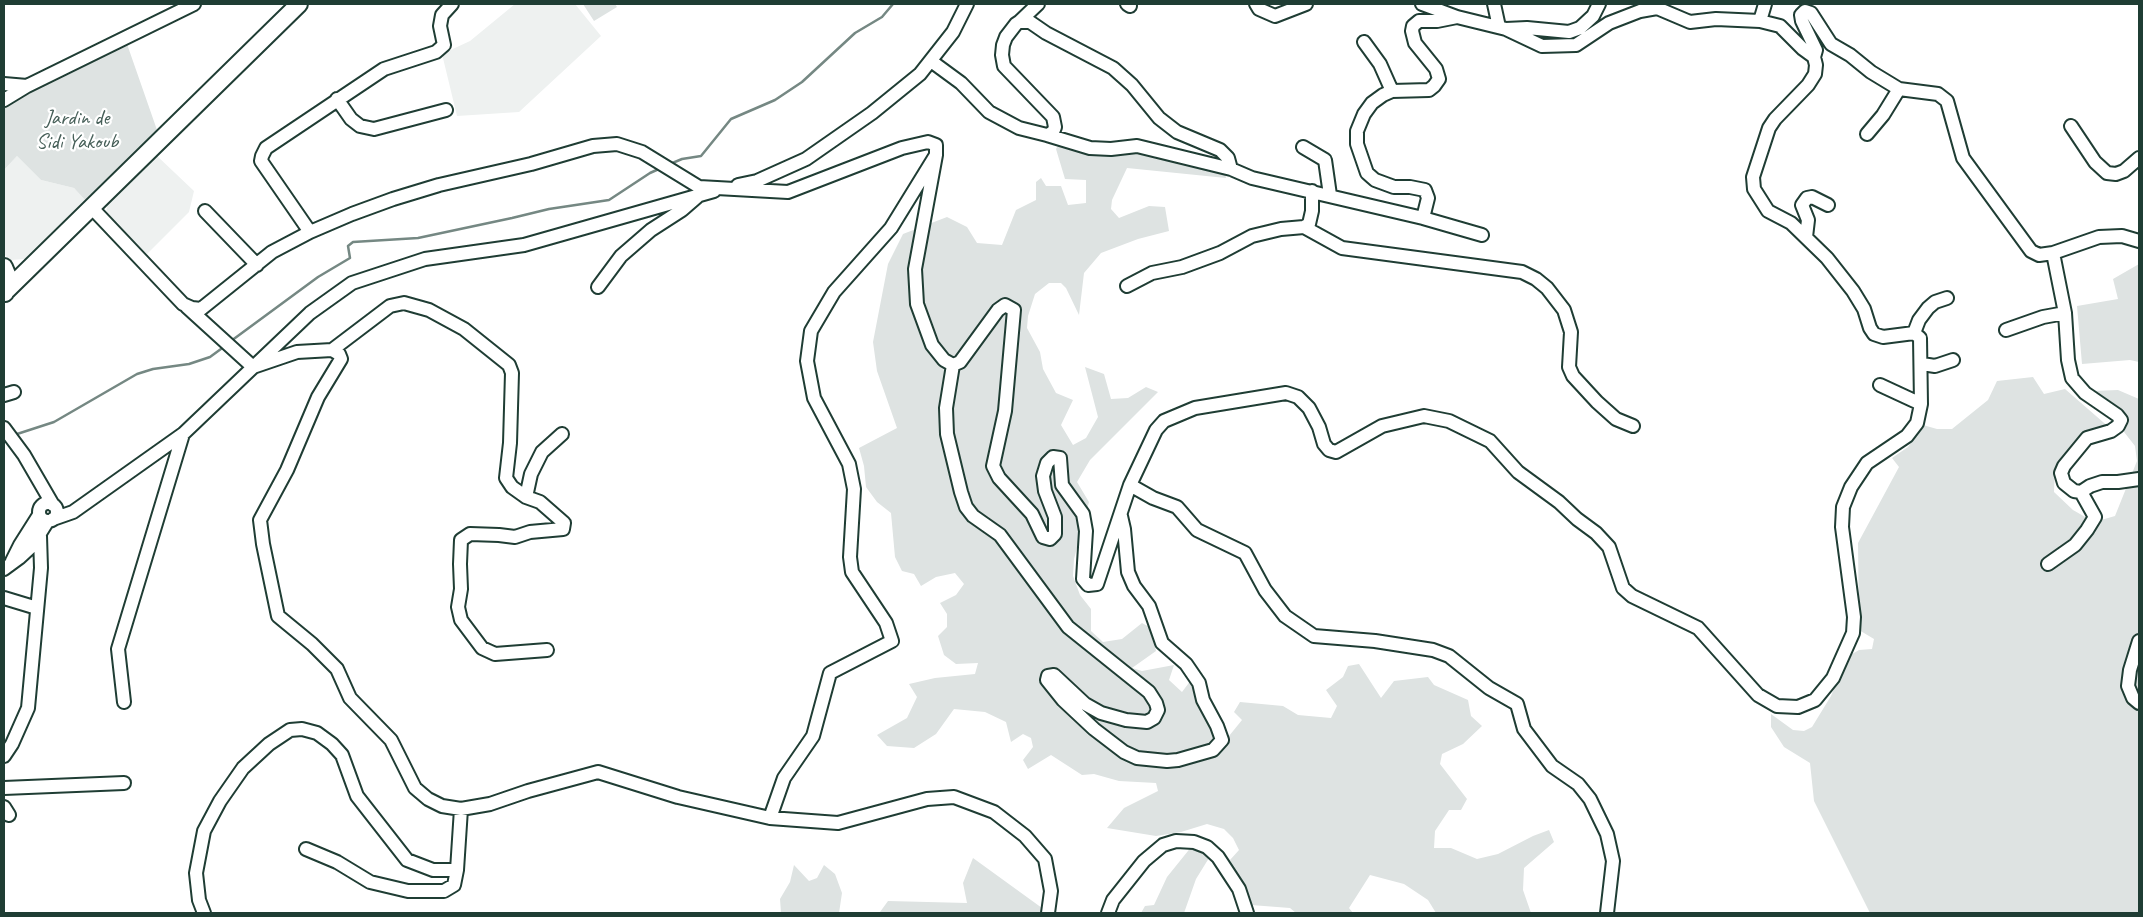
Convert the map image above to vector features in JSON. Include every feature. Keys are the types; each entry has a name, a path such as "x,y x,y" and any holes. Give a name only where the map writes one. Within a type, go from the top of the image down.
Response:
{"main road":[{"path":"4,293 299,4"},
{"path":"4,267 22,276"},
{"path":"4,267 9,279 4,293"}],"street":[{"path":"4,100 175,8 194,4"},
{"path":"310,232 261,161 266,148 384,69 436,52 444,45 440,26 442,15 452,4"},
{"path":"7,566 20,544 48,512 73,512 83,503 183,434 310,313 352,283 425,259 524,245 699,191 721,189 757,181 806,160 872,113 920,74 953,32 967,4"},
{"path":"1038,4 1006,38 1003,45 1004,66 1053,117 1055,127 1053,132 1047,135"},
{"path":"1256,4 1259,9 1275,16 1306,4"},
{"path":"1422,4 1457,17 1502,28 1542,46 1576,45 1609,24 1640,11 1659,6 1690,22 1716,19 1760,21 1780,26 1802,49 1814,57"},
{"path":"1494,4 1502,28"},
{"path":"1502,28 1569,32 1580,28 1594,16 1599,4"},
{"path":"1760,21 1765,4"},
{"path":"953,365 960,362 998,310 1005,305 1014,310 1005,411 993,466 999,478 1032,514 1043,537 1050,540 1055,534 1055,517 1045,491 1044,476 1047,463 1053,456 1060,458 1062,485 1083,514 1086,531 1083,579 1088,585 1097,584 1130,484 1156,430 1164,421 1196,408 1286,393 1298,397 1309,408 1319,426 1324,444 1329,450 1336,452 1382,426 1424,416 1449,421 1490,441 1518,472 1560,502 1576,519 1596,533 1609,547 1623,588 1632,596 1698,628 1758,695 1777,706 1798,707 1815,700 1833,678 1853,633 1854,617 1842,527 1844,507 1851,487 1866,463 1907,436 1917,423 1921,404 1922,364 1920,338 1914,333 1883,337 1874,334 1864,309 1853,291 1827,258 1791,223 1768,211 1754,189 1753,177 1769,128 1775,118 1808,85 1815,74 1816,65 1814,57 1816,50 1802,21 1802,15 1805,11 1811,13 1831,44 1899,89 1938,94 1946,101 1963,158 2031,251 2039,255 2054,253 2099,238 2122,236 2139,241"},
{"path":"1423,218 1428,198 1425,190 1410,187 1394,187 1375,180 1367,173 1357,144 1357,131 1364,114 1372,103 1392,91 1429,90 1434,86 1438,79 1436,69 1415,43 1412,31 1413,26 1419,21 1437,22 1457,17"},
{"path":"1019,22 1030,22 1046,33 1113,68 1132,85 1159,118 1177,132 1220,150 1228,158 1231,169"},
{"path":"1364,42 1380,64 1392,91"},
{"path":"931,61 961,83 989,112 1019,128 1090,148 1111,149 1138,146 1231,169 1252,178 1423,218 1482,235"},
{"path":"4,84 27,86"},
{"path":"1867,134 1883,115 1899,89"},
{"path":"337,99 350,120 360,126 374,129 446,110"},
{"path":"2071,126 2095,162 2107,174 2116,174 2124,171 2139,158"},
{"path":"721,189 788,192 902,148 928,142 936,146 936,155 915,269 917,304 932,345 944,360 953,365"},
{"path":"183,304 192,308 201,308 272,252 310,232 393,199 439,185 531,164 593,146 617,144 642,152 699,191"},
{"path":"1303,147 1325,160 1330,195"},
{"path":"770,818 784,778 813,736 830,673 892,641 886,623 852,572 850,557 854,489 849,464 814,398 807,361 811,331 834,292 891,228 936,155"},
{"path":"598,286 621,256 651,230 682,210 699,191"},
{"path":"1127,286 1152,273 1182,267 1220,253 1252,236 1281,229 1304,227 1309,224 1312,212 1312,191"},
{"path":"1806,237 1808,220 1802,205 1807,198 1812,196 1828,205"},
{"path":"92,208 183,304 253,368"},
{"path":"204,211 257,265"},
{"path":"1304,227 1342,248 1522,272 1536,279 1547,288 1564,310 1571,332 1570,367 1573,376 1616,419 1633,426"},
{"path":"2048,564 2075,545 2088,530 2095,517 2081,492 2074,490 2064,483 2061,473 2064,466 2088,438 2111,431 2118,426 2120,420 2117,415 2085,393 2072,378 2068,360 2065,313 2054,253"},
{"path":"1914,333 1919,320 1928,308 1935,302 1947,298"},
{"path":"332,350 390,306 404,303 429,310 476,338 509,365 512,373 510,442 506,478 512,487 526,497 540,502 564,523 564,529 530,532 515,537 470,534 462,540 460,564 462,590 458,607 461,620 482,648 495,654 547,650"},
{"path":"2006,330 2043,317 2065,313"},
{"path":"253,368 297,352 332,350 339,354 341,359 318,398 287,470 260,520 263,544 278,616 312,644 337,669 350,698 391,740 415,788 428,799 442,806 461,809 490,804 528,791 598,772 678,798 770,818 838,823 927,799 954,797 994,812 1025,836 1045,859 1051,891 1048,913"},
{"path":"1922,364 1935,366 1953,360"},
{"path":"953,365 946,408 947,434 966,507 973,516 1000,535 1068,627 1149,692 1158,710 1154,718 1147,722 1126,720 1101,713 1085,704 1054,675 1048,676 1047,680 1063,700 1094,729 1124,752 1137,758 1178,760 1214,750 1222,740 1203,700 1199,683 1186,664 1162,643 1149,606 1134,586 1128,572 1124,529 1120,516"},
{"path":"1880,385 1921,404"},
{"path":"4,428 42,485 48,512 40,536 41,568 28,708 12,744 4,756"},
{"path":"124,702 118,650 183,434"},
{"path":"526,497 531,474 542,452 562,434"},
{"path":"2081,492 2090,486 2102,482 2139,479"},
{"path":"1130,484 1153,498 1177,507 1197,530 1245,553 1265,590 1285,616 1314,636 1374,641 1433,650 1449,656 1489,688 1517,704 1524,729 1552,766 1578,784 1590,799 1607,834 1613,861 1607,913"},
{"path":"7,566 19,558 40,536"},
{"path":"4,598 37,608"},
{"path":"2139,641 2130,670 2128,686 2133,698 2139,703"},
{"path":"204,913 199,900 196,873 204,831 220,801 243,768 269,744 290,730 302,728 317,732 342,755 357,796 407,860 432,870 457,870"},
{"path":"4,788 124,783"},
{"path":"306,849 337,862 370,882 408,891 444,891 454,885 457,870 461,809"},
{"path":"1108,913 1114,900 1144,861 1163,845 1176,841 1194,842 1206,847 1218,857 1239,890 1247,913"}],"shaded area":[{"path":"515,4 575,4 601,36 519,112 457,116 442,54 470,41"},
{"path":"155,154 194,191 189,212 147,254 106,213 108,201"},
{"path":"17,156 41,180 74,188 85,200 25,259 10,260 4,254 4,170"}],"green space":[{"path":"583,4 615,4 617,7 594,21"},
{"name":"Jardin de Sidi Yakoub","path":"127,44 157,130 85,200 74,188 41,180 17,156 4,170 4,106 31,90"},
{"path":"1060,142 1127,152 1158,153 1225,173 1226,178 1127,168 1112,200 1111,209 1119,218 1149,206 1165,207 1169,231 1138,239 1101,253 1084,273 1079,315 1066,288 1061,283 1049,283 1035,294 1028,316 1027,328 1040,352 1043,369 1056,393 1073,400 1061,425 1073,445 1086,438 1098,417 1085,367 1104,374 1111,399 1128,398 1146,387 1158,392 1090,460 1077,482 1089,502 1074,559 1073,576 1080,595 1091,609 1091,631 1103,642 1122,639 1142,623 1151,628 1156,651 1132,668 1142,671 1174,665 1169,680 1182,692 1191,680 1208,715 1229,736 1242,720 1234,712 1240,702 1283,706 1298,715 1331,718 1337,706 1326,690 1343,677 1348,666 1359,664 1381,698 1394,681 1428,677 1434,685 1468,700 1471,716 1482,726 1463,744 1442,754 1440,764 1467,799 1461,810 1449,810 1435,831 1434,848 1451,848 1477,859 1498,854 1549,830 1554,842 1524,868 1523,890 1531,913 1436,913 1428,900 1404,884 1370,875 1349,908 1353,913 1296,913 1290,908 1251,905 1230,860 1239,850 1233,838 1224,829 1207,824 1181,832 1156,836 1107,828 1124,808 1158,791 1156,783 1119,781 1094,774 1082,775 1051,755 1028,769 1023,760 1033,747 1031,738 1023,734 1011,742 1006,722 985,712 954,709 936,734 914,748 887,746 877,735 907,718 917,697 909,684 935,678 975,674 978,663 956,664 944,655 938,636 947,627 947,614 940,603 956,595 964,584 955,573 936,577 921,586 914,574 902,571 895,557 891,513 877,502 866,487 864,466 859,448 897,428 877,371 873,342 888,264 903,234 947,217 967,227 977,243 1002,245 1016,210 1036,200 1036,182 1041,178 1046,186 1061,186 1068,205 1086,203 1086,180 1065,179 1056,149"},
{"path":"2139,264 2139,362 2130,360 2082,364 2077,306 2118,299 2113,279"},
{"path":"2033,377 2044,394 2065,389 2111,429 2085,438 2055,467 2054,492 2073,510 2094,522 2115,516 2137,461 2135,446 2092,391 2118,390 2139,399 2139,913 1870,913 1814,801 1810,763 1784,747 1771,727 1771,714 1793,730 1804,731 1812,727 1831,696 1847,657 1859,650 1872,649 1874,639 1859,630 1858,543 1899,467 1892,458 1908,447 1923,425 1937,429 1952,429 1988,400 1997,381"},
{"path":"1192,846 1209,858 1196,879 1184,913 1141,913 1145,906 1154,905 1167,877"},
{"path":"973,858 1042,908 1042,913 876,913 880,912 888,901 967,903 963,883"},
{"path":"794,865 809,881 817,878 824,865 835,874 842,893 839,913 781,913 780,899 790,882"}],"waterway":[{"path":"670,164 682,159 701,156 731,119 775,100 802,82 855,33 882,17 893,4"},
{"path":"231,341 318,277 350,258 348,246 353,242 418,238 549,209 609,200 650,173 661,168"},
{"path":"14,435 54,422 137,374 153,369 189,364 210,357 225,346"}]}
